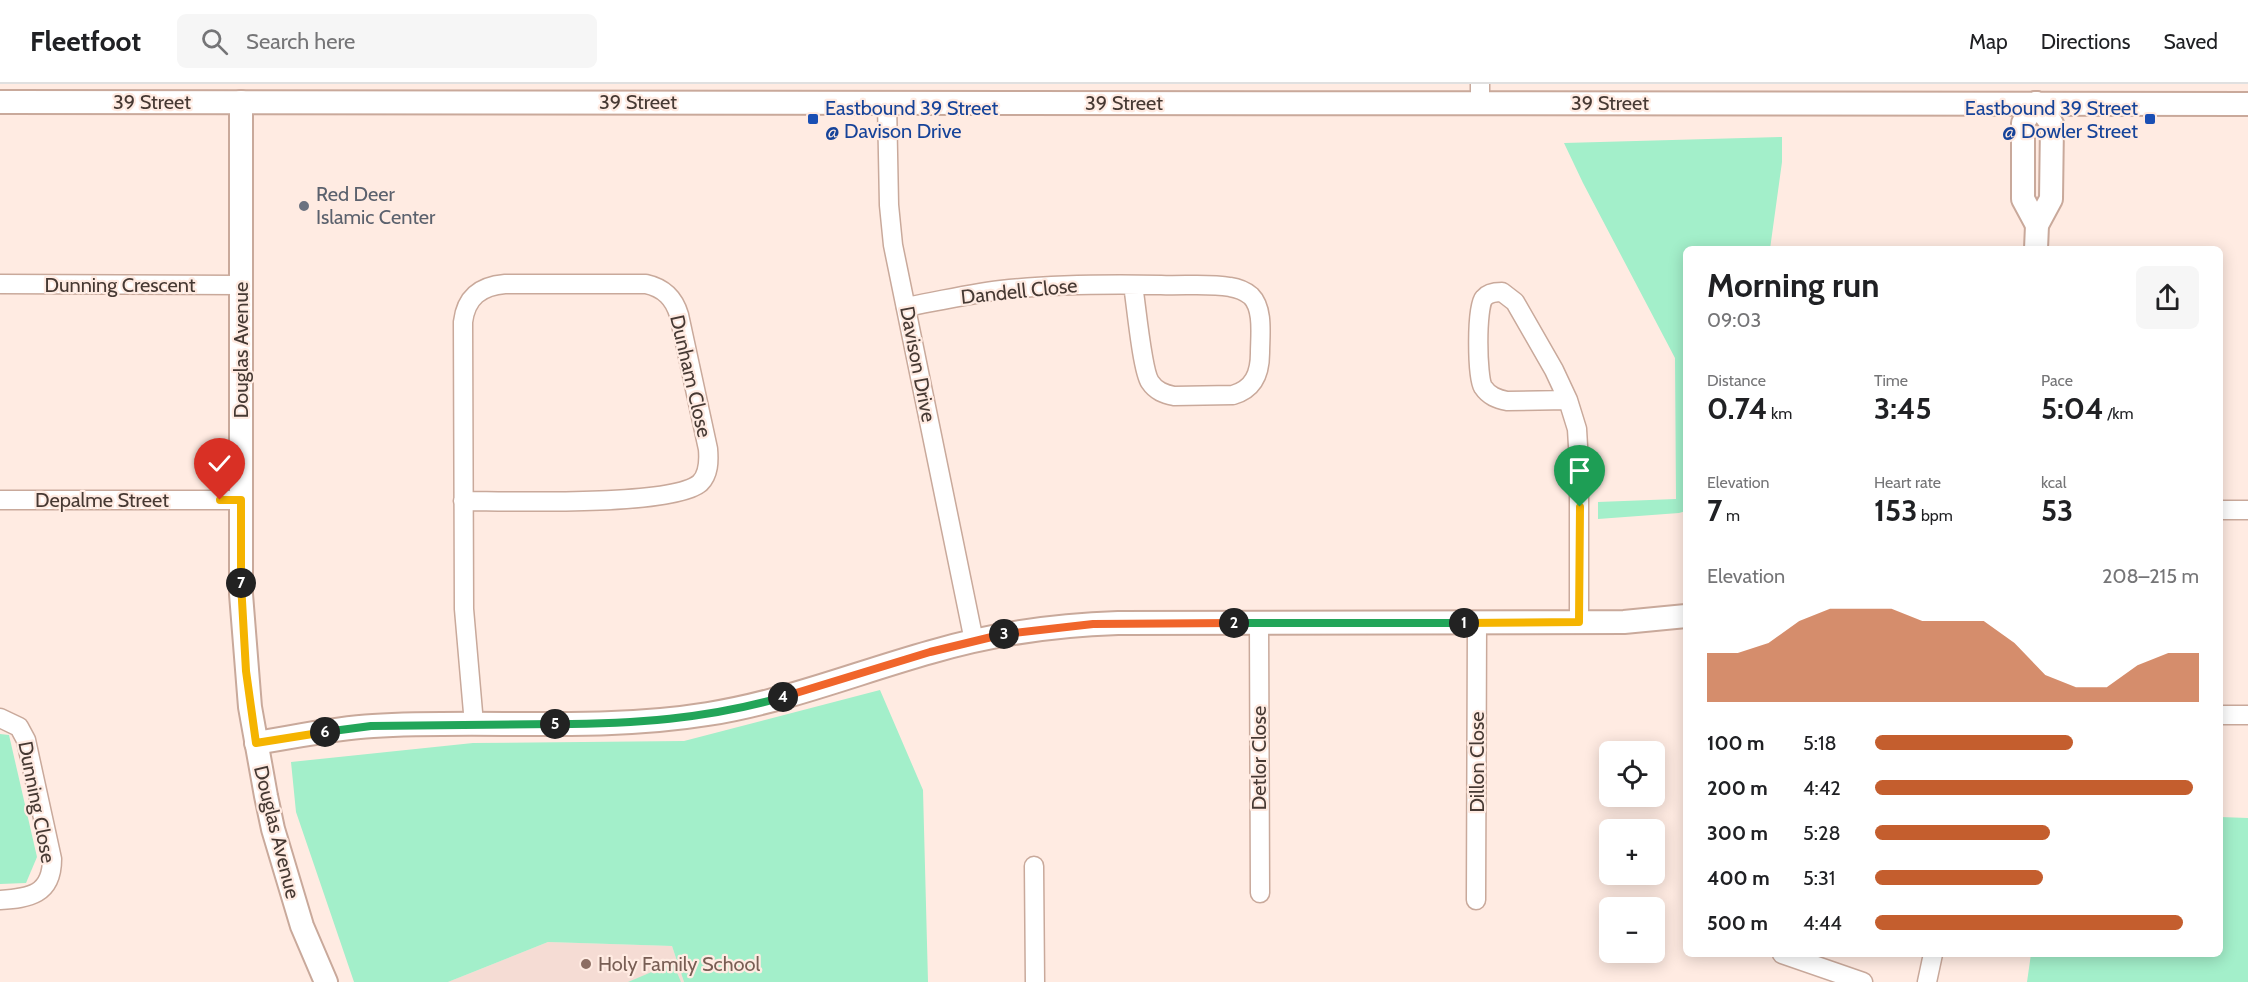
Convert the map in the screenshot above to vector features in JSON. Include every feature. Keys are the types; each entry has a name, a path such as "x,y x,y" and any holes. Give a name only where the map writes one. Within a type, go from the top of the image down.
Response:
{"street":[{"name":"39 Street","path":"0,102 241,102 887,94 2036,94 2248,104"},
{"name":"Davison Drive","path":"887,94 890,225 974,641"},
{"path":"2036,94 2023,123 2023,199 2037,225 2036,246"},
{"name":"Douglas Avenue","path":"241,102 241,500 243,632 246,671 256,743 273,829 302,926 326,982"},
{"name":"Dunning Crescent","path":"0,284 241,285"},
{"name":"Dunham Close","path":"463,501 617,500 678,492 689,489 702,481 708,466 708,449 679,315 676,306 666,292 646,284 505,284 488,287 472,297 464,312 463,321 463,501 464,609 474,724"},
{"name":"Dandell Close","path":"906,307 977,293 1021,288 1076,285 1133,285 1230,286 1253,297 1259,315 1260,364 1254,381 1248,388 1233,395 1174,396 1156,389 1147,375 1133,285"},
{"path":"1568,400 1507,401 1499,400 1488,393 1480,381 1479,370 1480,309 1484,298 1502,292 1515,302 1554,370 1568,400 1578,442 1579,622"},
{"name":"Depalme Street","path":"0,500 241,500"},
{"path":"2223,510 2248,510"},
{"path":"256,743 371,726 622,723 709,714 767,702 930,652 974,641 1032,630 1093,624 1579,622 1644,621 1683,616"},
{"name":"Detlor Close","path":"1259,623 1260,893"},
{"name":"Dillon Close","path":"1476,900 1477,623"},
{"path":"2223,715 2248,715"},
{"name":"Dunning Close","path":"0,718 19,727 26,740 51,852 52,868 46,884 39,891 26,897 0,900"},
{"path":"1034,866 1035,982"},
{"path":"1791,957 1863,982"},
{"path":"1927,982 1932,957"}],"shaded area":[{"name":"Holy Family School","path":"548,942 672,946 684,982 448,982"}],"green space":[{"path":"1782,137 1782,162 1770,246 1683,246 1683,512 1598,519 1598,502 1676,499 1675,358 1564,143"},
{"path":"880,690 923,790 928,982 684,982 672,946 548,942 448,982 354,982 296,812 291,762 473,743 684,741"},
{"path":"0,734 9,735 37,857 26,883 0,884"},
{"path":"2223,817 2248,818 2248,982 2027,982 2031,957 2223,957"},
{"path":"673,963 681,982 628,982"}],"place":[{"name":"Eastbound 39 Street @ Davison Drive","path":"813,119"},
{"name":"Eastbound 39 Street @ Dowler Street","path":"2150,119"},
{"name":"Red Deer Islamic Center","path":"304,206"},
{"name":"Holy Family School","path":"586,964"}],"route":[{"path":"220,500 241,500 243,632 256,743 371,726 632,723 709,714 767,702 930,652 1042,628 1118,623 1579,622 1580,507"}]}
